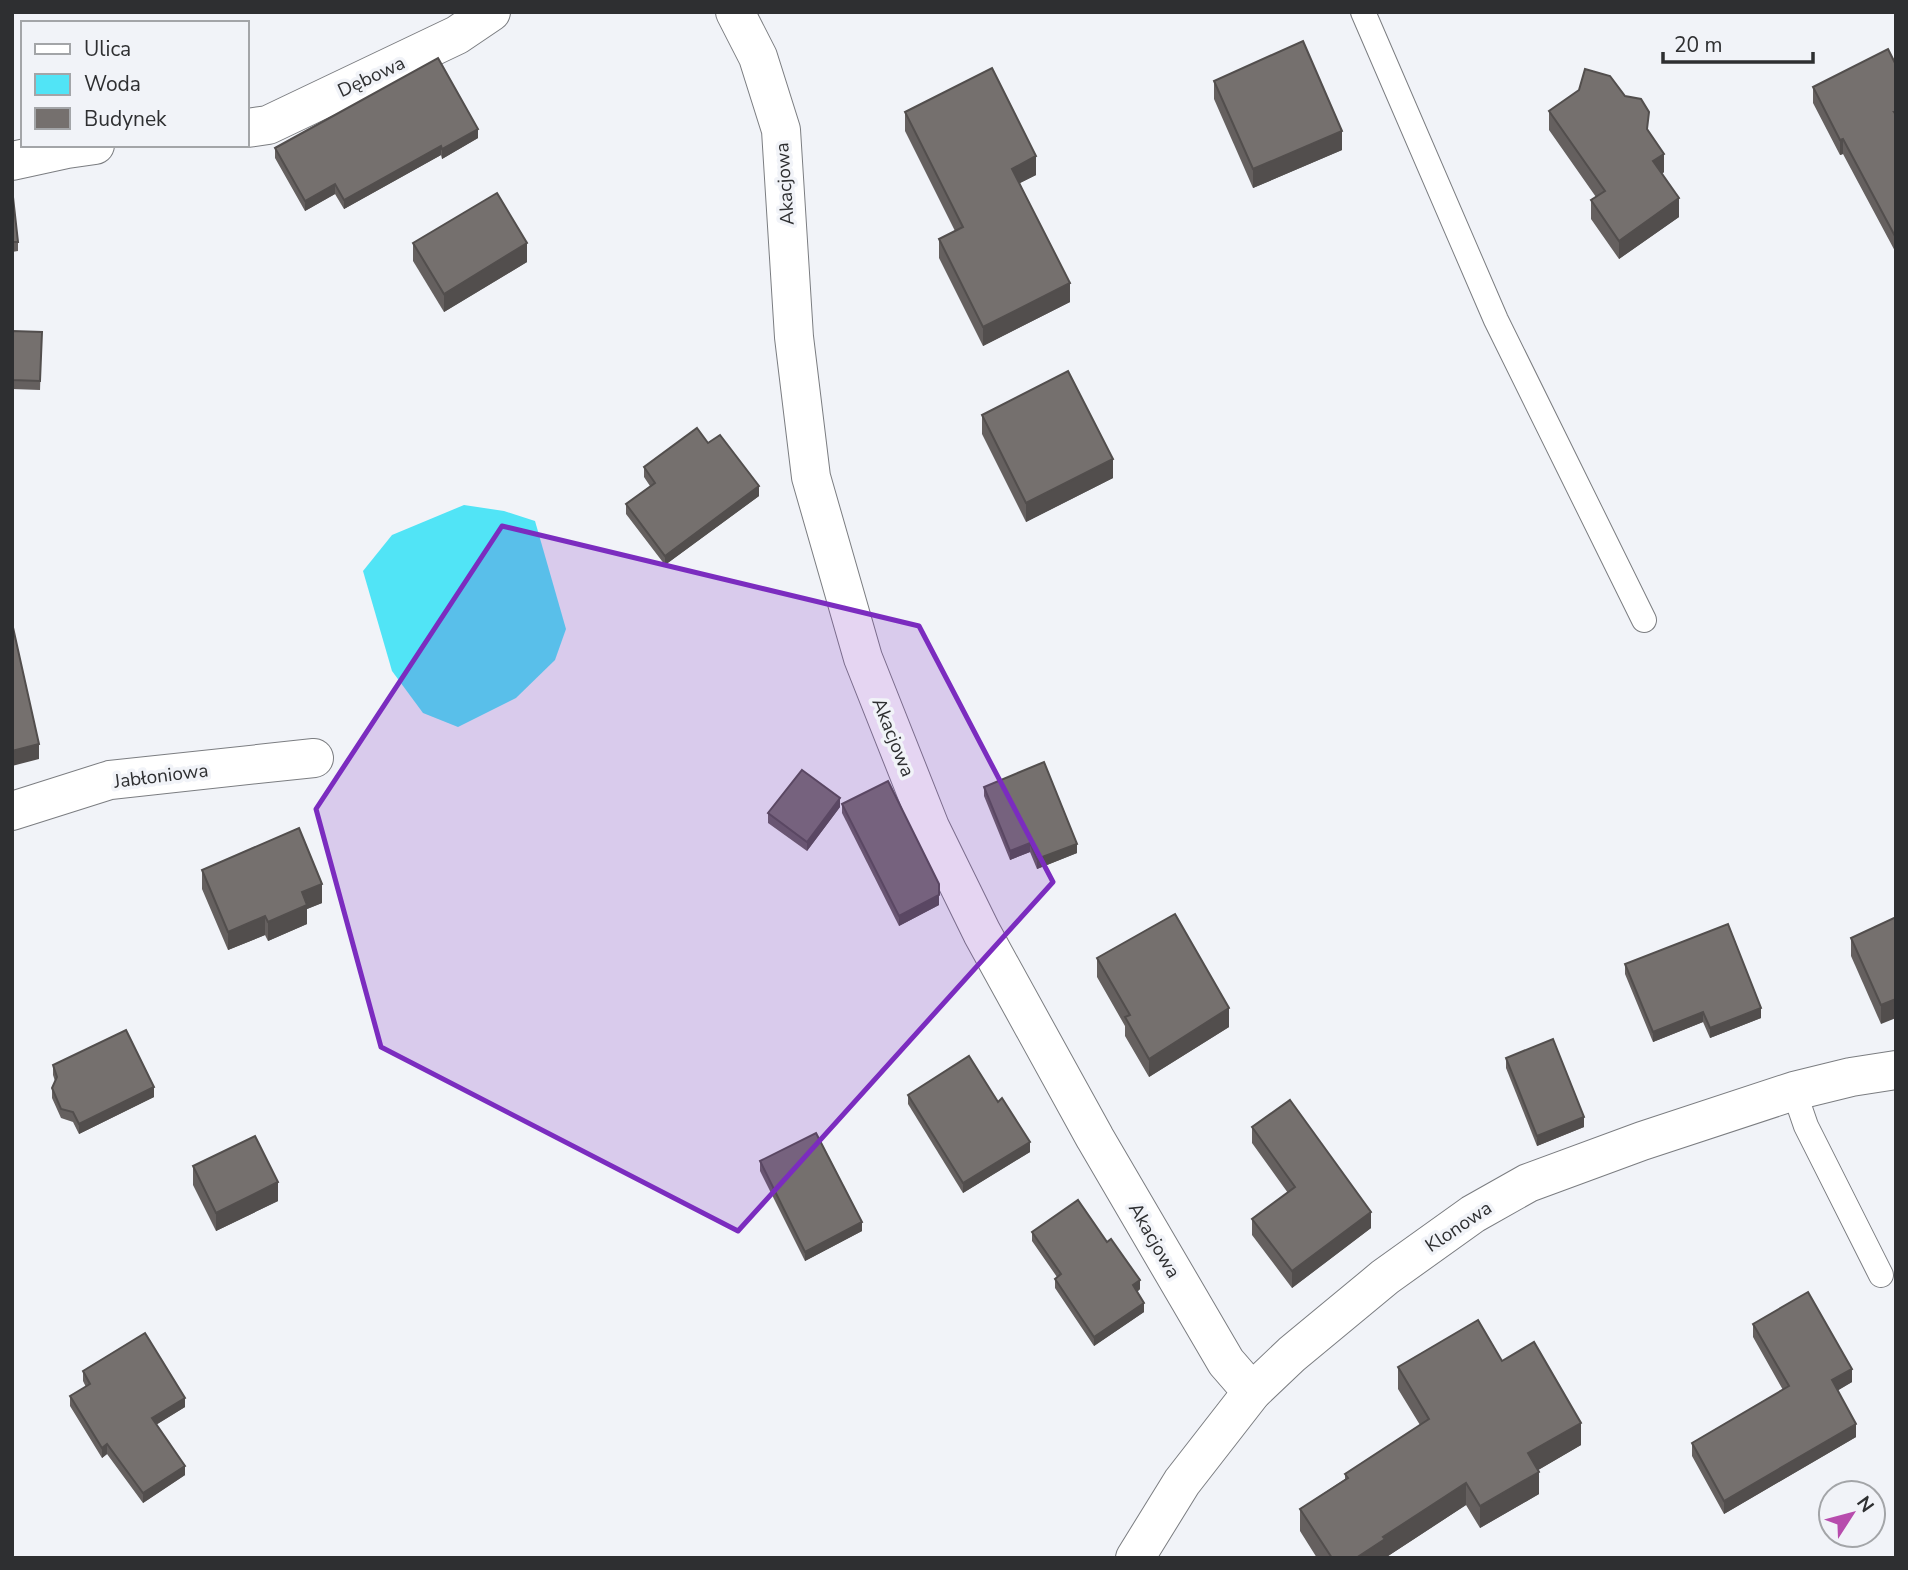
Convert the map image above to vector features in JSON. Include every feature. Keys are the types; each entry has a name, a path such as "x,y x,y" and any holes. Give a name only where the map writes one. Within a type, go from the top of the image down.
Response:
{"street":[{"name":"Dębowa","path":"248,128 268,125 457,35 491,12"},
{"name":"Akacjowa","path":"735,12 758,57 781,130 794,337 811,477 863,658 930,827 982,933 1095,1138 1226,1362 1252,1392"},
{"path":"12,161 81,147"},
{"name":"Jabłoniowa","path":"12,811 110,780 314,758"},
{"name":"Klonowa","path":"1135,1558 1182,1482 1252,1392 1292,1354 1385,1277 1473,1214 1528,1182 1642,1140 1794,1091 1851,1077 1896,1070"}],"lane":[{"path":"1363,12 1496,320 1644,620"},
{"path":"1794,1091 1806,1126 1881,1275"}],"highlighted area":[{"path":"502,526 919,626 1053,882 738,1231 381,1047 316,809"}],"water":[{"path":"464,505 504,511 535,521 566,629 555,660 516,698 458,727 423,713 392,671 363,571 392,535"}],"building":[{"path":"1303,41 1342,131 1253,169 1214,81"},
{"path":"1888,49 1896,65 1896,238 1813,87"},
{"path":"438,58 478,129 442,149 441,146 344,200 335,184 305,201 275,148"},
{"path":"992,68 1036,156 1012,169 1070,283 983,327 939,239 963,227 905,112"},
{"path":"1585,69 1610,76 1625,96 1641,99 1649,112 1647,129 1664,154 1653,161 1679,198 1619,241 1591,200 1605,191 1549,111 1579,90"},
{"path":"12,188 18,242 12,242"},
{"path":"497,193 527,243 444,294 413,243"},
{"path":"12,331 42,332 40,381 12,380"},
{"path":"1068,371 1113,459 1026,503 982,415"},
{"path":"697,428 708,443 720,435 759,486 665,556 626,504 655,483 644,467"},
{"path":"12,623 39,744 12,751"},
{"path":"1044,762 1077,844 1037,859 1030,843 1010,851 984,787"},
{"path":"802,770 840,798 807,842 768,813"},
{"path":"888,781 939,884 939,895 899,916 842,804"},
{"path":"299,828 322,884 302,892 307,905 268,922 265,916 228,932 202,870"},
{"path":"1175,914 1229,1008 1149,1059 1125,1017 1130,1015 1097,958"},
{"path":"1896,917 1896,999 1881,1005 1851,938"},
{"path":"1728,924 1761,1008 1710,1028 1703,1012 1653,1032 1625,964"},
{"path":"126,1030 154,1087 79,1124 73,1112 61,1109 52,1088 57,1077 53,1065"},
{"path":"1553,1039 1584,1117 1537,1136 1506,1058"},
{"path":"969,1056 998,1102 1002,1098 1030,1142 963,1183 908,1095"},
{"path":"1290,1100 1371,1212 1292,1271 1252,1219 1295,1187 1252,1127"},
{"path":"816,1133 862,1222 805,1252 760,1161"},
{"path":"255,1136 278,1182 216,1213 193,1166"},
{"path":"1078,1200 1107,1242 1111,1239 1140,1280 1133,1285 1144,1303 1094,1337 1055,1279 1061,1274 1032,1232"},
{"path":"1808,1292 1852,1369 1832,1380 1856,1424 1724,1501 1692,1443 1789,1386 1753,1324"},
{"path":"1478,1320 1502,1361 1534,1342 1581,1423 1528,1453 1539,1472 1480,1506 1466,1483 1383,1537 1385,1539 1356,1558 1332,1558 1300,1509 1348,1478 1345,1474 1429,1419 1398,1367"},
{"path":"145,1333 185,1398 152,1418 185,1466 143,1493 107,1444 102,1448 70,1396 90,1384 83,1371"}]}
